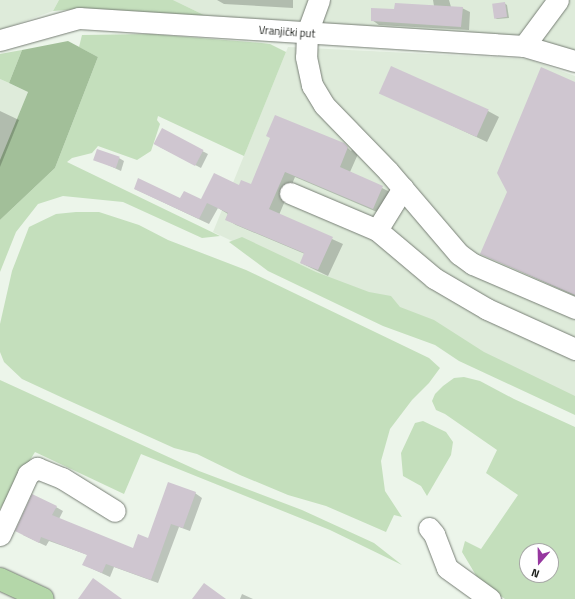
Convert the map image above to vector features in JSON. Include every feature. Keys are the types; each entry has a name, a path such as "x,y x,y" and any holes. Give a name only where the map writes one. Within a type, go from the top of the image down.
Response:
{"main road":[{"path":"0,579 43,599"}],"street":[{"path":"319,0 307,33 306,57 312,85 324,105 403,188 459,254 473,264 575,308"},
{"path":"524,46 558,0"},
{"name":"Vranjički put","path":"0,40 78,18 524,46 575,61"},
{"path":"377,230 403,188"},
{"path":"290,193 377,230 434,278 487,309 575,349"},
{"path":"0,535 28,474 37,468 62,478 115,511"},
{"path":"429,528 434,534 447,568 490,599"}],"shaded area":[{"path":"0,0 59,0 53,11 0,30"},
{"path":"173,0 575,0 575,55 206,16"},
{"path":"288,47 528,59 575,76 575,407 371,306 213,232"},
{"path":"0,79 28,92 0,160"}],"green space":[{"path":"59,0 173,0 206,16 79,9 53,11"},
{"path":"151,34 270,44 286,52 244,156 158,116 157,120 160,124 151,151 137,160 98,146 92,153 72,158 67,162 220,236 202,238 123,202 63,196 38,204 16,232 0,272 0,220 55,168 98,57 79,47 82,35"},
{"path":"68,41 98,57 55,168 0,220 0,160 28,92 9,83 22,50"},
{"path":"22,50 9,83 0,79 0,54"},
{"path":"99,212 139,225 168,240 246,270 429,358 440,368 429,383 412,400 390,429 381,461 385,491 402,517 394,515 386,532 326,506 288,495 240,475 197,454 174,448 22,379 4,362 0,352 0,324 12,271 29,227 56,214"},
{"path":"242,237 316,272 369,292 391,296 400,307 434,320 484,352 575,396 575,415 459,361 435,345 383,326 268,271 229,242"},
{"path":"464,377 480,381 514,399 575,427 575,599 505,599 480,582 462,552 465,541 481,549 518,495 486,473 497,450 445,414 436,410 432,401 435,394 454,378"},
{"path":"0,380 199,471 302,510 374,543 402,565 330,530 141,454 124,494 35,452 0,509"},
{"path":"423,421 446,432 453,442 451,455 427,496 421,486 403,476 401,453 415,423"}],"building":[{"path":"505,2 507,17 494,19 492,4"},
{"path":"395,3 463,7 461,27 371,21 371,8 394,9"},
{"path":"391,66 489,110 477,137 379,93"},
{"path":"541,67 575,82 575,295 480,254 507,192 497,173"},
{"path":"275,115 344,143 348,147 340,167 383,186 373,209 285,172 269,209 333,237 318,270 300,263 304,253 225,220 228,213 207,203 199,219 134,189 138,178 180,198 184,191 201,199 214,173 239,185 241,180 251,184 270,138 266,136"},
{"path":"162,128 203,150 195,166 154,144"},
{"path":"97,149 120,157 116,168 93,160"},
{"path":"168,482 196,492 183,528 171,524 151,580 106,564 102,573 82,565 87,555 41,537 39,543 15,531 32,494 57,506 52,515 133,548 138,534 148,538"},
{"path":"93,578 122,599 78,599"},
{"path":"204,583 226,599 192,599"}]}
